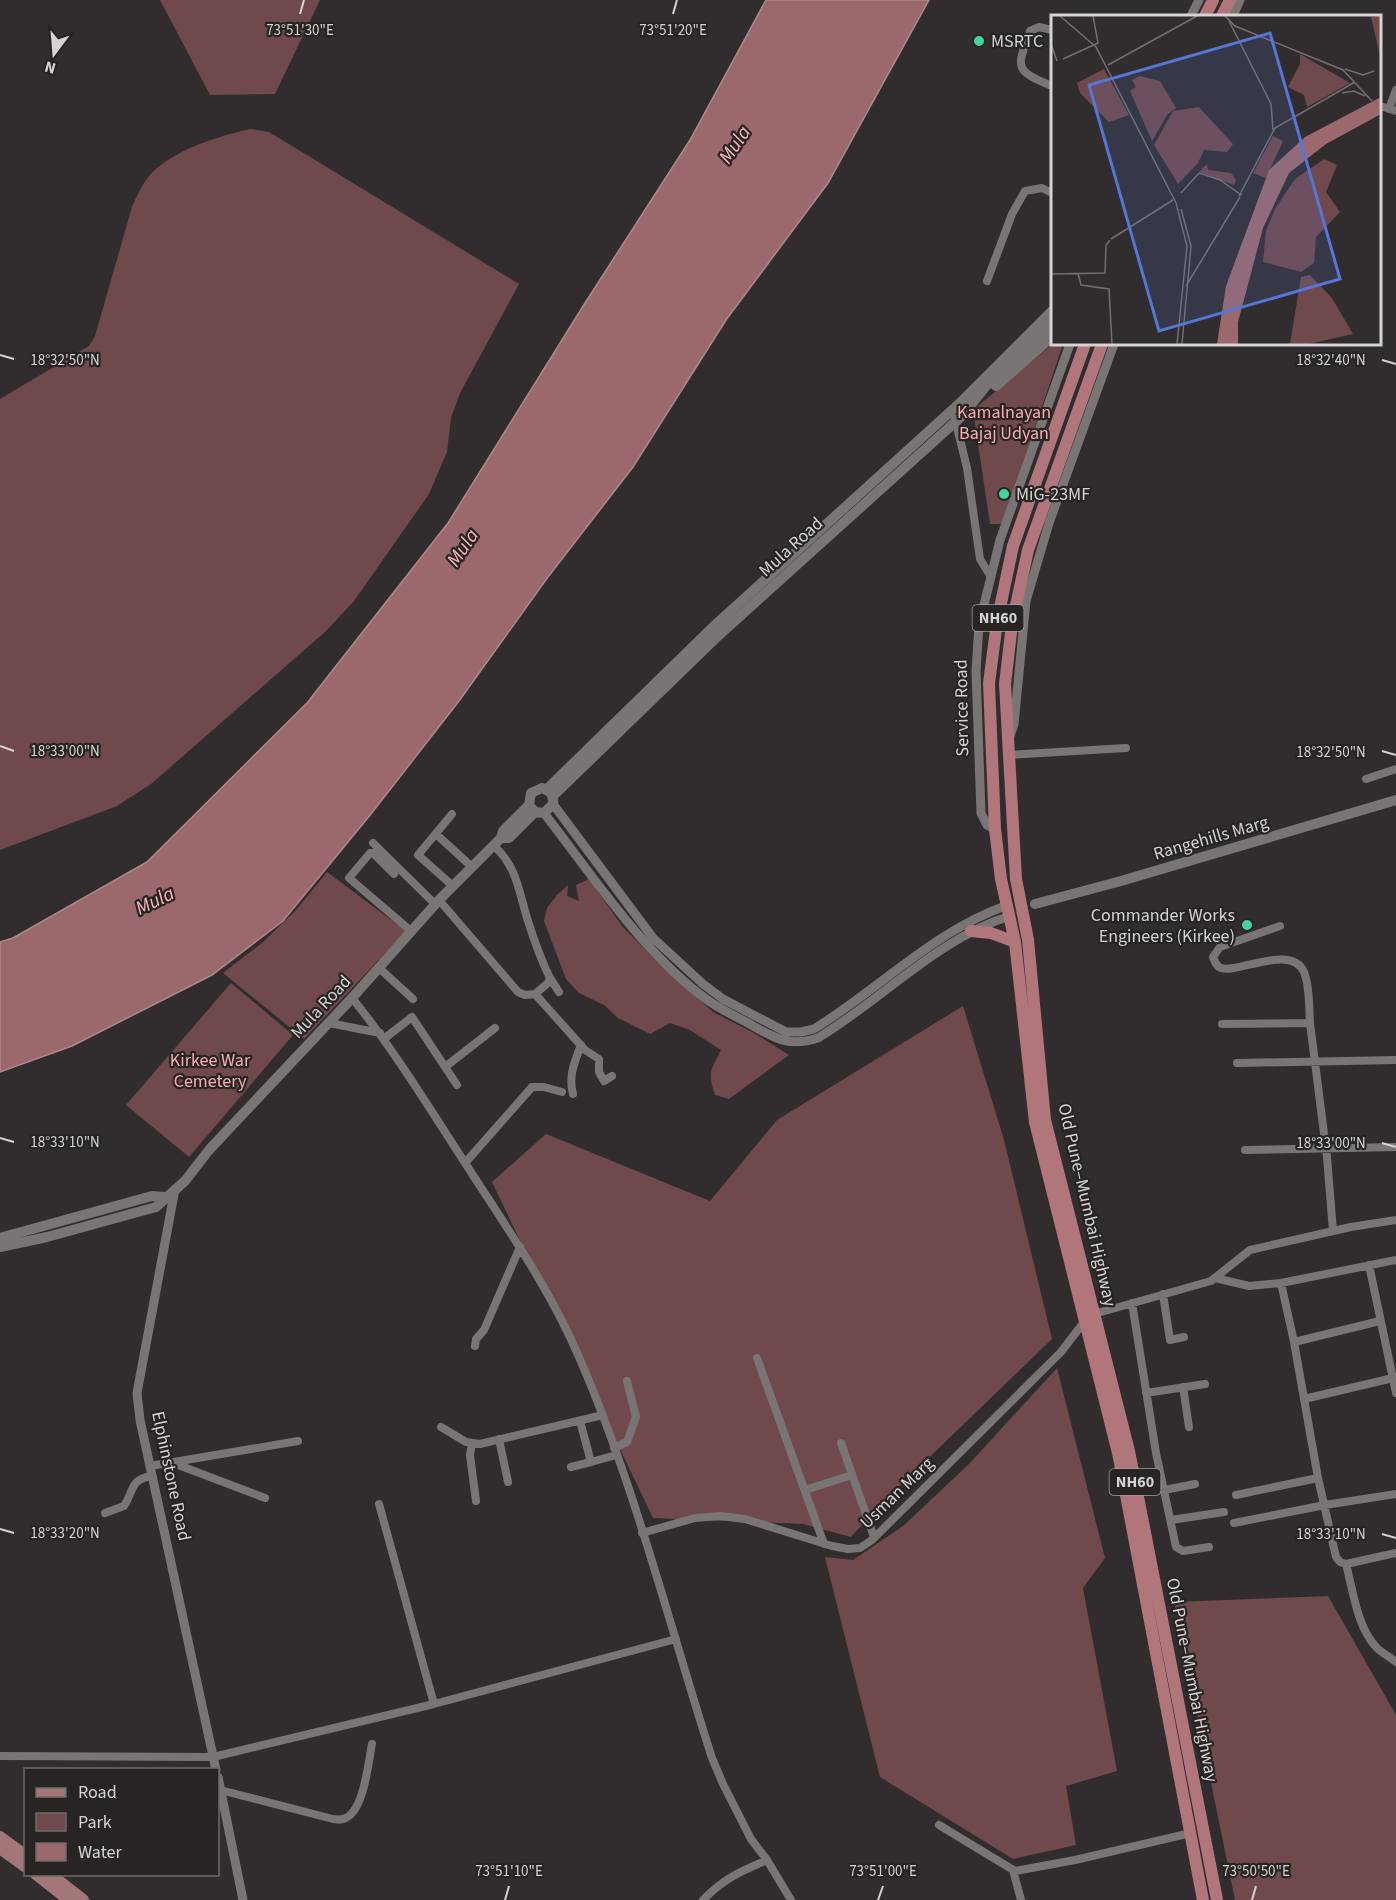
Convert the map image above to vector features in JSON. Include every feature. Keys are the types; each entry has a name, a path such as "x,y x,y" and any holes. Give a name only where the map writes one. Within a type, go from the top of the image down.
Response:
{"highway":[{"path":"1206,15 1213,0"},
{"path":"1222,15 1230,0"},
{"name":"Old Pune–Mumbai Highway","path":"1085,345 1013,546 997,622 989,683 995,829 1001,879 1015,942 1035,1122 1089,1318 1129,1451 1216,1900"},
{"name":"Old Pune–Mumbai Highway","path":"1102,345 1026,559 1012,624 1005,684 1016,879 1023,907 1045,1120 1118,1453 1203,1900"},
{"path":"971,931 991,933 1015,942"}],"main road":[{"path":"551,797 712,627 954,408 1051,313"},
{"name":"Mula Road","path":"2,1242 65,1226 152,1196 165,1197 175,1189 352,998 437,902 497,842 503,831 536,810 551,797 718,636 955,422 986,386 1051,326"},
{"path":"970,407 1051,339"},
{"name":"Mula Road","path":"536,810 529,797 534,790 542,788 551,797"},
{"name":"Rangehills Marg","path":"1023,907 1131,878 1396,800"},
{"path":"1009,911 1023,907"},
{"path":"0,1837 24,1855"},
{"path":"0,1848 24,1866"},
{"path":"37,1876 69,1900"},
{"path":"51,1876 83,1900"}],"street":[{"path":"1192,15 1199,0"},
{"path":"1233,15 1240,0"},
{"path":"1051,30 1039,27 1030,31 1019,62 1021,69 1033,78 1051,85"},
{"path":"1393,110 1396,90"},
{"path":"987,281 1012,214 1025,191 1042,188 1051,192"},
{"name":"Service Road","path":"995,829 987,825 981,813 976,671 979,625 1000,540 1070,345"},
{"path":"1114,345 1049,523 1026,602 1014,724 1009,749 1126,748"},
{"path":"954,408 955,422 967,468 980,560 991,577"},
{"path":"1366,779 1396,769"},
{"path":"551,797 663,949 713,992 771,1025 790,1033 814,1029 975,917 1009,911"},
{"path":"536,810 657,956 707,1000 767,1034 788,1043 818,1038 971,931 1009,911"},
{"path":"452,814 418,855 453,886"},
{"path":"436,834 472,867"},
{"path":"497,842 514,872 527,920 550,978 560,992"},
{"path":"373,843 437,902 518,992 525,995 535,994 548,983 550,978"},
{"path":"394,874 373,853 370,853 349,878 411,931"},
{"path":"1280,926 1220,947 1213,957 1220,968 1282,959 1297,963 1304,971 1326,1149 1333,1231"},
{"path":"379,968 412,999"},
{"path":"535,994 581,1045 599,1059 599,1072 604,1081 612,1076"},
{"path":"352,998 382,1035 520,1247 578,1354 603,1415 712,1758 751,1839 767,1860 791,1900"},
{"path":"329,1023 382,1035 412,1017 457,1085"},
{"path":"1222,1024 1310,1023"},
{"path":"445,1066 495,1028"},
{"path":"573,1094 571,1077 573,1064 581,1045"},
{"path":"1237,1063 1396,1060"},
{"path":"465,1163 532,1087 537,1086 562,1092"},
{"path":"1245,1150 1396,1148"},
{"name":"Elphinstone Road","path":"175,1189 136,1393 216,1768"},
{"path":"1089,1318 1132,1303 1212,1281 1250,1250 1333,1231 1396,1220"},
{"path":"475,1346 476,1339 484,1330 520,1247"},
{"path":"1215,1278 1249,1286 1281,1283 1396,1260"},
{"path":"1369,1264 1396,1393"},
{"path":"1281,1283 1318,1478 1336,1557 1340,1562 1346,1564 1396,1552"},
{"path":"1163,1294 1170,1340 1184,1337"},
{"path":"1132,1303 1164,1490 1178,1549 1183,1551 1209,1547"},
{"name":"Usman Marg","path":"642,1533 695,1518 720,1516 745,1519 824,1544 848,1549 860,1548 874,1538 1061,1352 1089,1318"},
{"path":"1293,1342 1380,1322"},
{"path":"757,1358 824,1544"},
{"path":"1304,1399 1393,1378"},
{"path":"571,1467 615,1452 627,1442 636,1417 627,1381"},
{"path":"1146,1393 1205,1384"},
{"path":"1184,1387 1189,1427"},
{"path":"441,1427 472,1444 603,1415"},
{"path":"580,1421 591,1462"},
{"path":"499,1439 508,1482"},
{"path":"105,1513 124,1506 136,1482 142,1477 171,1463 298,1441"},
{"path":"841,1443 874,1538"},
{"path":"472,1444 470,1455 476,1501"},
{"path":"171,1463 266,1497"},
{"path":"805,1490 852,1475"},
{"path":"1236,1495 1318,1478"},
{"path":"1164,1490 1196,1484"},
{"path":"1233,1523 1396,1494"},
{"path":"379,1504 434,1704"},
{"path":"1171,1520 1224,1512"},
{"path":"1346,1564 1362,1623 1367,1633 1378,1649 1396,1662"},
{"path":"0,1756 213,1757 434,1704 676,1639"},
{"path":"220,1790 333,1819 343,1819 350,1815 360,1801 372,1744"},
{"path":"219,1784 243,1900"},
{"path":"939,1826 1013,1870 1075,1860 1191,1833"},
{"path":"703,1900 732,1875 767,1860"},
{"path":"1013,1870 1021,1900"}],"green space":[{"path":"160,0 320,0 275,94 210,95"},
{"path":"251,129 269,132 519,284 460,393 451,418 447,452 429,494 354,601 325,632 151,784 117,806 0,850 0,399 89,346 95,336 132,207 149,176 167,161 190,148"},
{"name":"Kamalnayan Bajaj Udyan","path":"1052,345 1063,345 1003,524 990,524 973,410"},
{"path":"327,872 406,931 304,1039 223,973 262,943 297,909"},
{"path":"589,879 622,926 658,963 713,1012 754,1033 789,1055 729,1099 715,1095 711,1071 721,1050 690,1030 670,1023 650,1034 618,1018 604,1005 579,993 566,979 544,921 547,908 557,895 568,885 567,896 579,901 576,885"},
{"name":"Kirkee War Cemetery","path":"231,983 293,1035 189,1157 126,1105"},
{"path":"963,1006 1004,1140 1052,1339 884,1501 851,1537 803,1524 653,1518 492,1182 546,1134 710,1201 777,1120"},
{"path":"1057,1368 1105,1558 1083,1588 1117,1771 1066,1786 1076,1845 1013,1859 880,1777 825,1557 853,1560 903,1526 969,1464"},
{"path":"1328,1596 1396,1715 1396,1900 1235,1900 1174,1602"}],"water":[{"name":"Mula","path":"766,0 929,0 828,183 726,320 633,467 548,577 459,701 371,814 283,921 212,975 72,1046 0,1072 0,942 13,938 147,862 307,703 448,523 690,140"}],"place":[{"name":"MSRTC","path":"979,41"},
{"name":"MiG-23MF","path":"1004,494"},
{"name":"Commander Works Engineers (Kirkee)","path":"1247,925"}]}
